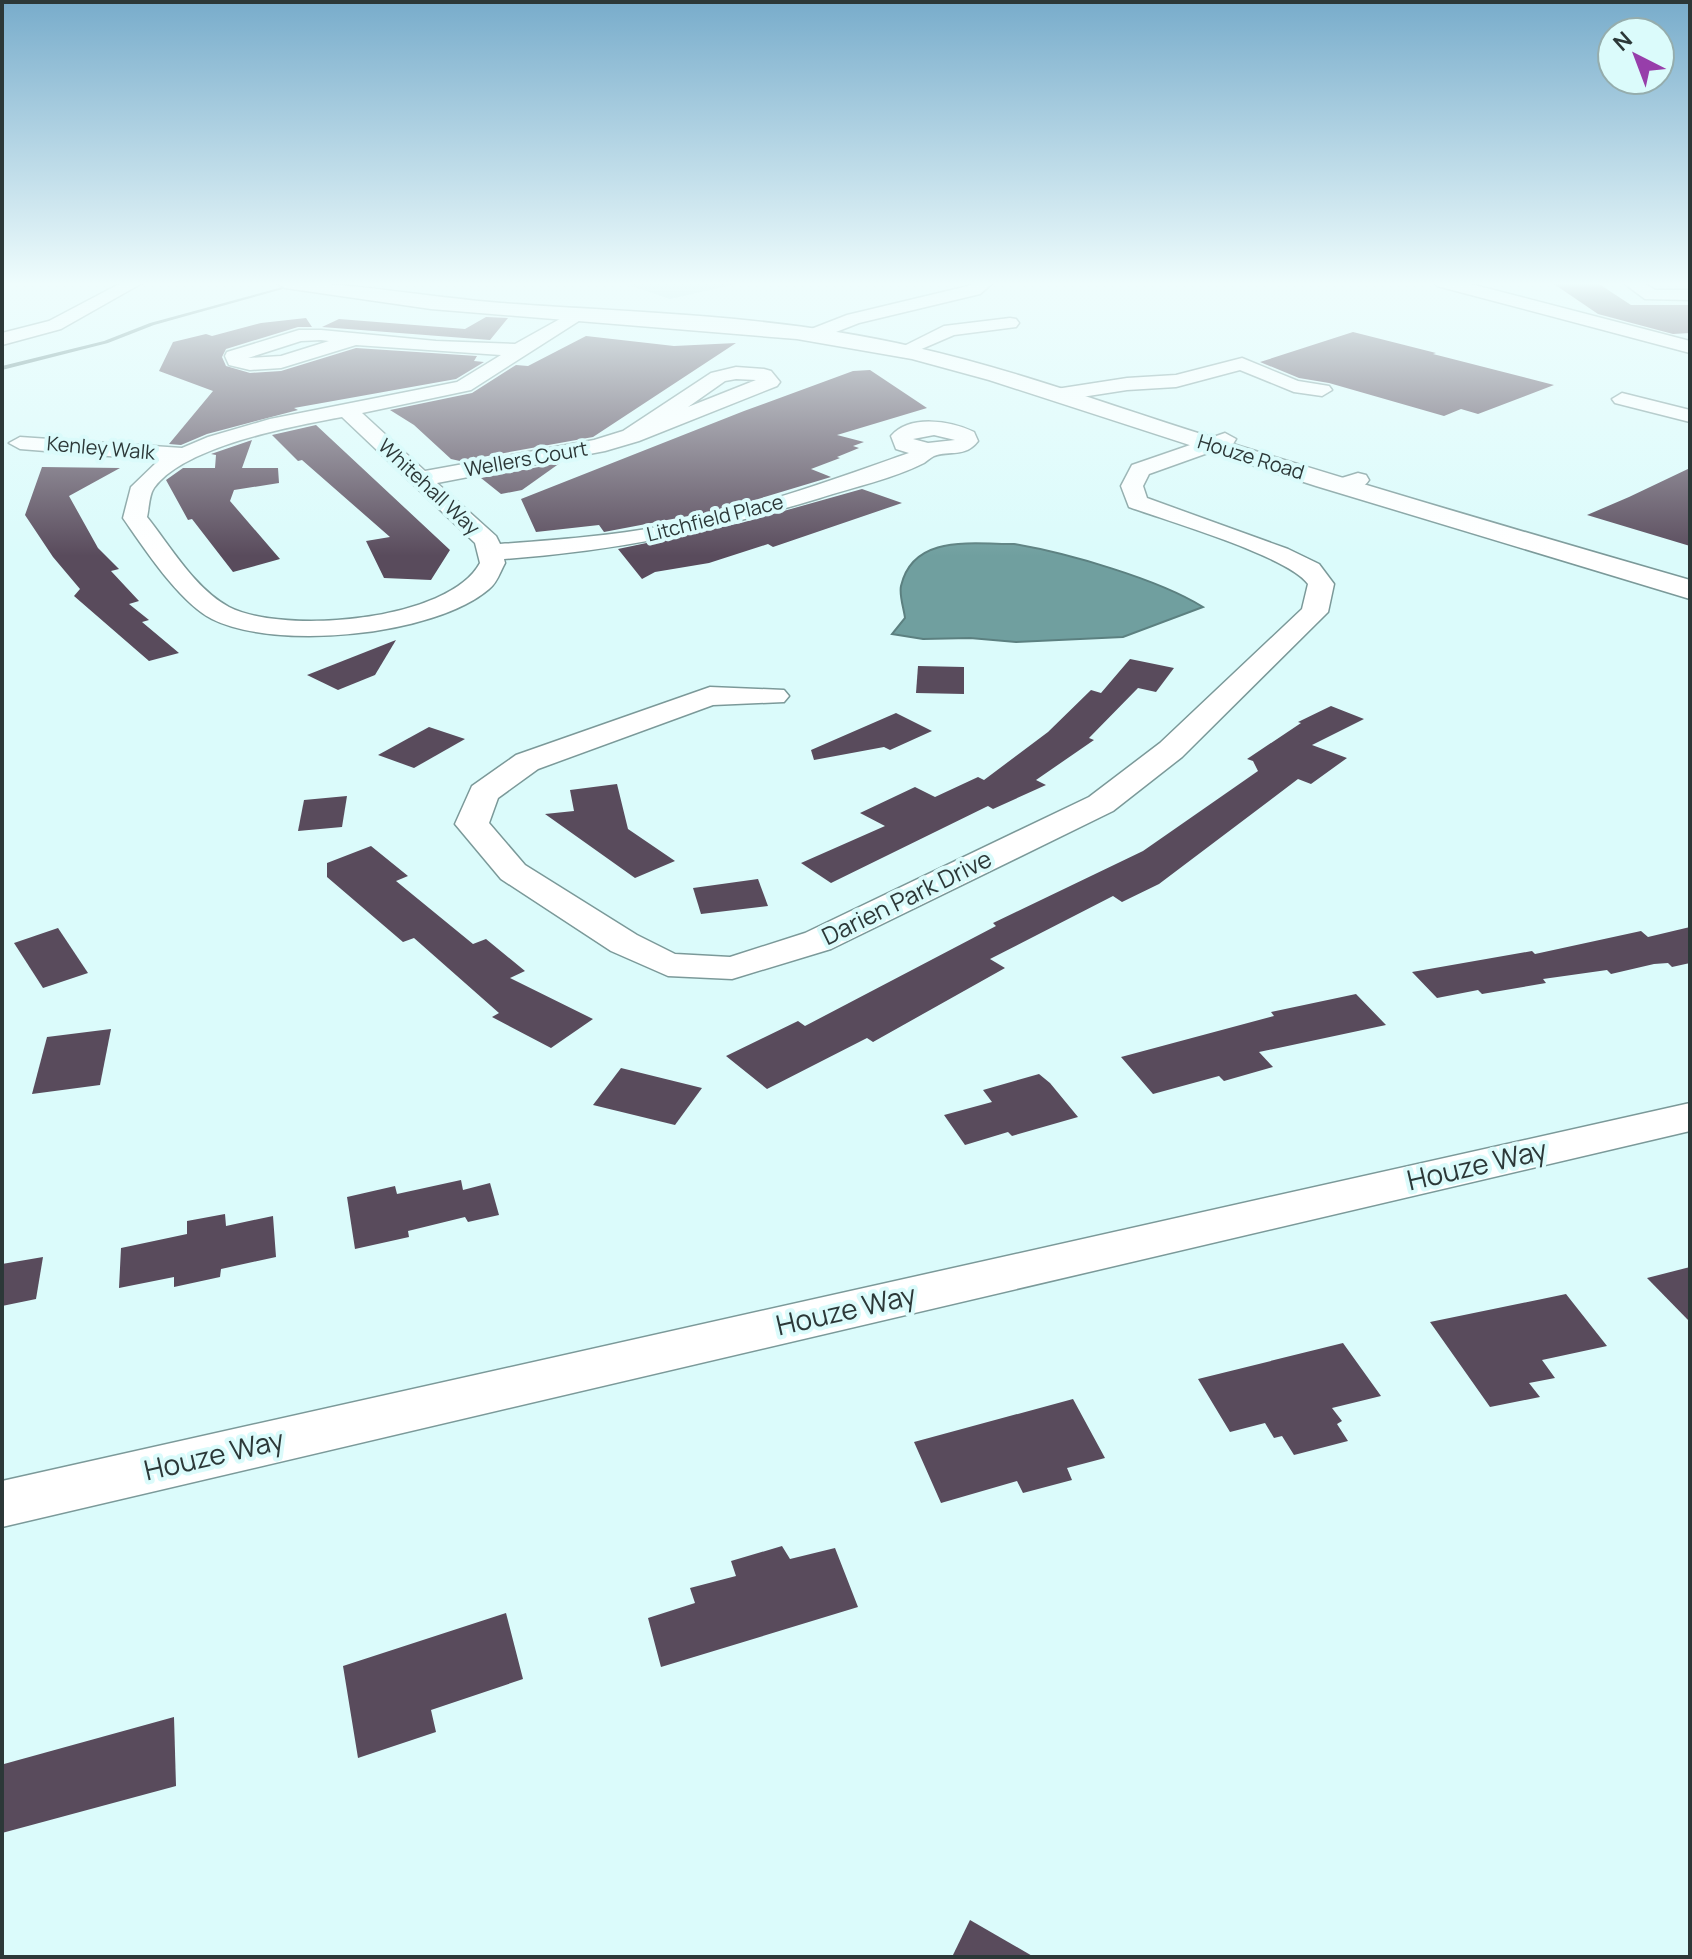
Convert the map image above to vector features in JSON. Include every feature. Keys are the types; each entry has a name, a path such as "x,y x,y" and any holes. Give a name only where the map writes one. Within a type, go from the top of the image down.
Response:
{"main road":[{"name":"Houze Road","path":"988,373 1350,482 1690,590"}],"street":[{"name":"Whitehall Way","path":"347,411 487,541 494,552 493,569 482,583 432,609 362,625 283,627 238,619 207,605 135,518 132,503 140,487 155,471 182,455 243,432 347,411 419,399 463,386 489,373"},
{"name":"Wellers Court","path":"631,436 718,377 743,373"},
{"name":"Wellers Court","path":"420,479 597,446 631,436 766,386 769,378 748,373"},
{"path":"1056,395 1209,374 1251,389 1277,379 1294,386 1322,390"},
{"path":"1622,399 1690,416"},
{"name":"Darien Park Drive","path":"774,696 710,696 527,762 483,793 472,824 513,872 624,943 668,965 732,968 818,941 1101,804 1171,750 1315,612 1321,584 1310,569 1279,554 1137,502 1132,486 1140,470 1216,441"},
{"name":"Kenley Walk","path":"20,443 182,455"},
{"name":"Litchfield Place","path":"494,552 568,547 664,533 722,520 857,479 917,458 928,450"},
{"path":"262,648 283,627"},
{"name":"Houze Way","path":"2,1504 1690,1117"}],"shaded area":[{"path":"1014,544 1112,568 1203,607 1123,637 1016,642 970,638 923,639 892,634 905,618 901,586 908,569 918,558 946,546"}],"building":[{"path":"166,373 465,373 456,379 294,408 298,410 207,434 181,445 169,444 213,391"},
{"path":"503,373 690,373 593,437 460,461 451,459 414,425 390,410 472,393"},
{"path":"846,373 875,373 927,408 837,435 864,442 853,446 859,448 837,457 840,458 811,469 831,477 725,509 604,532 599,525 536,532 521,499"},
{"path":"1288,373 1509,373 1554,385 1478,414 1461,409 1444,416 1329,383"},
{"path":"316,425 450,550 431,580 384,578 366,541 390,537 302,460 298,461 272,435"},
{"path":"252,440 242,468 278,468 279,483 234,490 230,501 280,559 233,572 192,519 188,520 166,480 183,468 215,468 216,455 211,454"},
{"path":"560,463 522,490 501,494 481,478"},
{"path":"42,467 120,468 69,496 98,548 119,569 111,571 139,601 129,604 149,620 142,622 179,653 149,661 74,596 80,589 53,557 25,515"},
{"path":"1690,468 1690,546 1587,515 1629,497"},
{"path":"862,489 902,503 773,547 768,544 709,563 655,572 642,579 618,549 741,523"},
{"path":"396,640 375,675 338,690 307,675"},
{"path":"1130,659 1174,668 1156,692 1138,688 1089,738 1094,740 1036,780 1046,785 993,809 988,806 831,883 801,863 885,826 860,813 915,787 935,797 978,777 984,780 1048,732 1091,690 1101,693"},
{"path":"918,666 964,667 964,694 916,693"},
{"path":"1331,706 1364,719 1312,745 1347,758 1311,784 1298,779 1159,884 1122,902 1113,896 990,959 1005,968 873,1042 867,1038 767,1089 726,1056 798,1021 805,1026 996,926 993,923 1143,851 1258,771 1253,761 1247,759 1301,723 1298,722"},
{"path":"896,713 932,731 890,750 884,747 814,760 811,750"},
{"path":"429,727 465,739 414,768 378,755"},
{"path":"617,784 628,829 675,861 635,878 545,814 574,811 570,790"},
{"path":"347,796 342,827 298,831 304,800"},
{"path":"371,846 408,876 396,881 473,944 486,939 525,971 510,978 593,1019 551,1048 492,1017 499,1013 414,938 403,942 327,877 327,863"},
{"path":"758,879 768,906 701,914 693,888"},
{"path":"1690,927 1690,963 1672,967 1668,963 1654,964 1611,974 1607,970 1543,979 1546,983 1482,994 1478,990 1437,998 1412,972 1532,951 1535,954 1641,931 1648,937"},
{"path":"58,928 88,973 43,988 14,943"},
{"path":"1356,994 1386,1025 1259,1052 1273,1067 1224,1081 1219,1076 1153,1094 1121,1057 1274,1016 1271,1012"},
{"path":"111,1029 100,1085 32,1094 47,1037"},
{"path":"621,1068 702,1088 675,1125 593,1105"},
{"path":"1039,1074 1078,1117 1012,1136 1008,1132 965,1145 944,1115 992,1102 983,1090"},
{"path":"461,1180 463,1190 490,1183 499,1215 468,1222 465,1217 408,1231 409,1237 355,1249 347,1197 395,1186 397,1194"},
{"path":"225,1214 226,1226 273,1216 276,1257 221,1269 220,1277 174,1287 174,1277 119,1288 121,1248 187,1234 187,1221"},
{"path":"43,1257 36,1299 2,1306 2,1264"},
{"path":"1690,1267 1690,1322 1647,1278"},
{"path":"1566,1294 1607,1346 1542,1360 1555,1378 1529,1383 1540,1397 1490,1407 1430,1322"},
{"path":"1343,1343 1381,1396 1332,1408 1342,1421 1337,1424 1348,1441 1294,1455 1282,1436 1274,1438 1265,1423 1230,1432 1198,1379"},
{"path":"1073,1399 1105,1458 1067,1468 1072,1480 1023,1493 1017,1481 941,1503 914,1442"},
{"path":"782,1546 790,1559 835,1548 858,1607 661,1667 648,1618 695,1603 690,1588 736,1576 731,1561"},
{"path":"506,1613 523,1679 431,1710 436,1732 358,1758 343,1666"},
{"path":"174,1717 176,1786 2,1833 4,1764"},
{"path":"970,1920 1034,1957 952,1957"}]}
